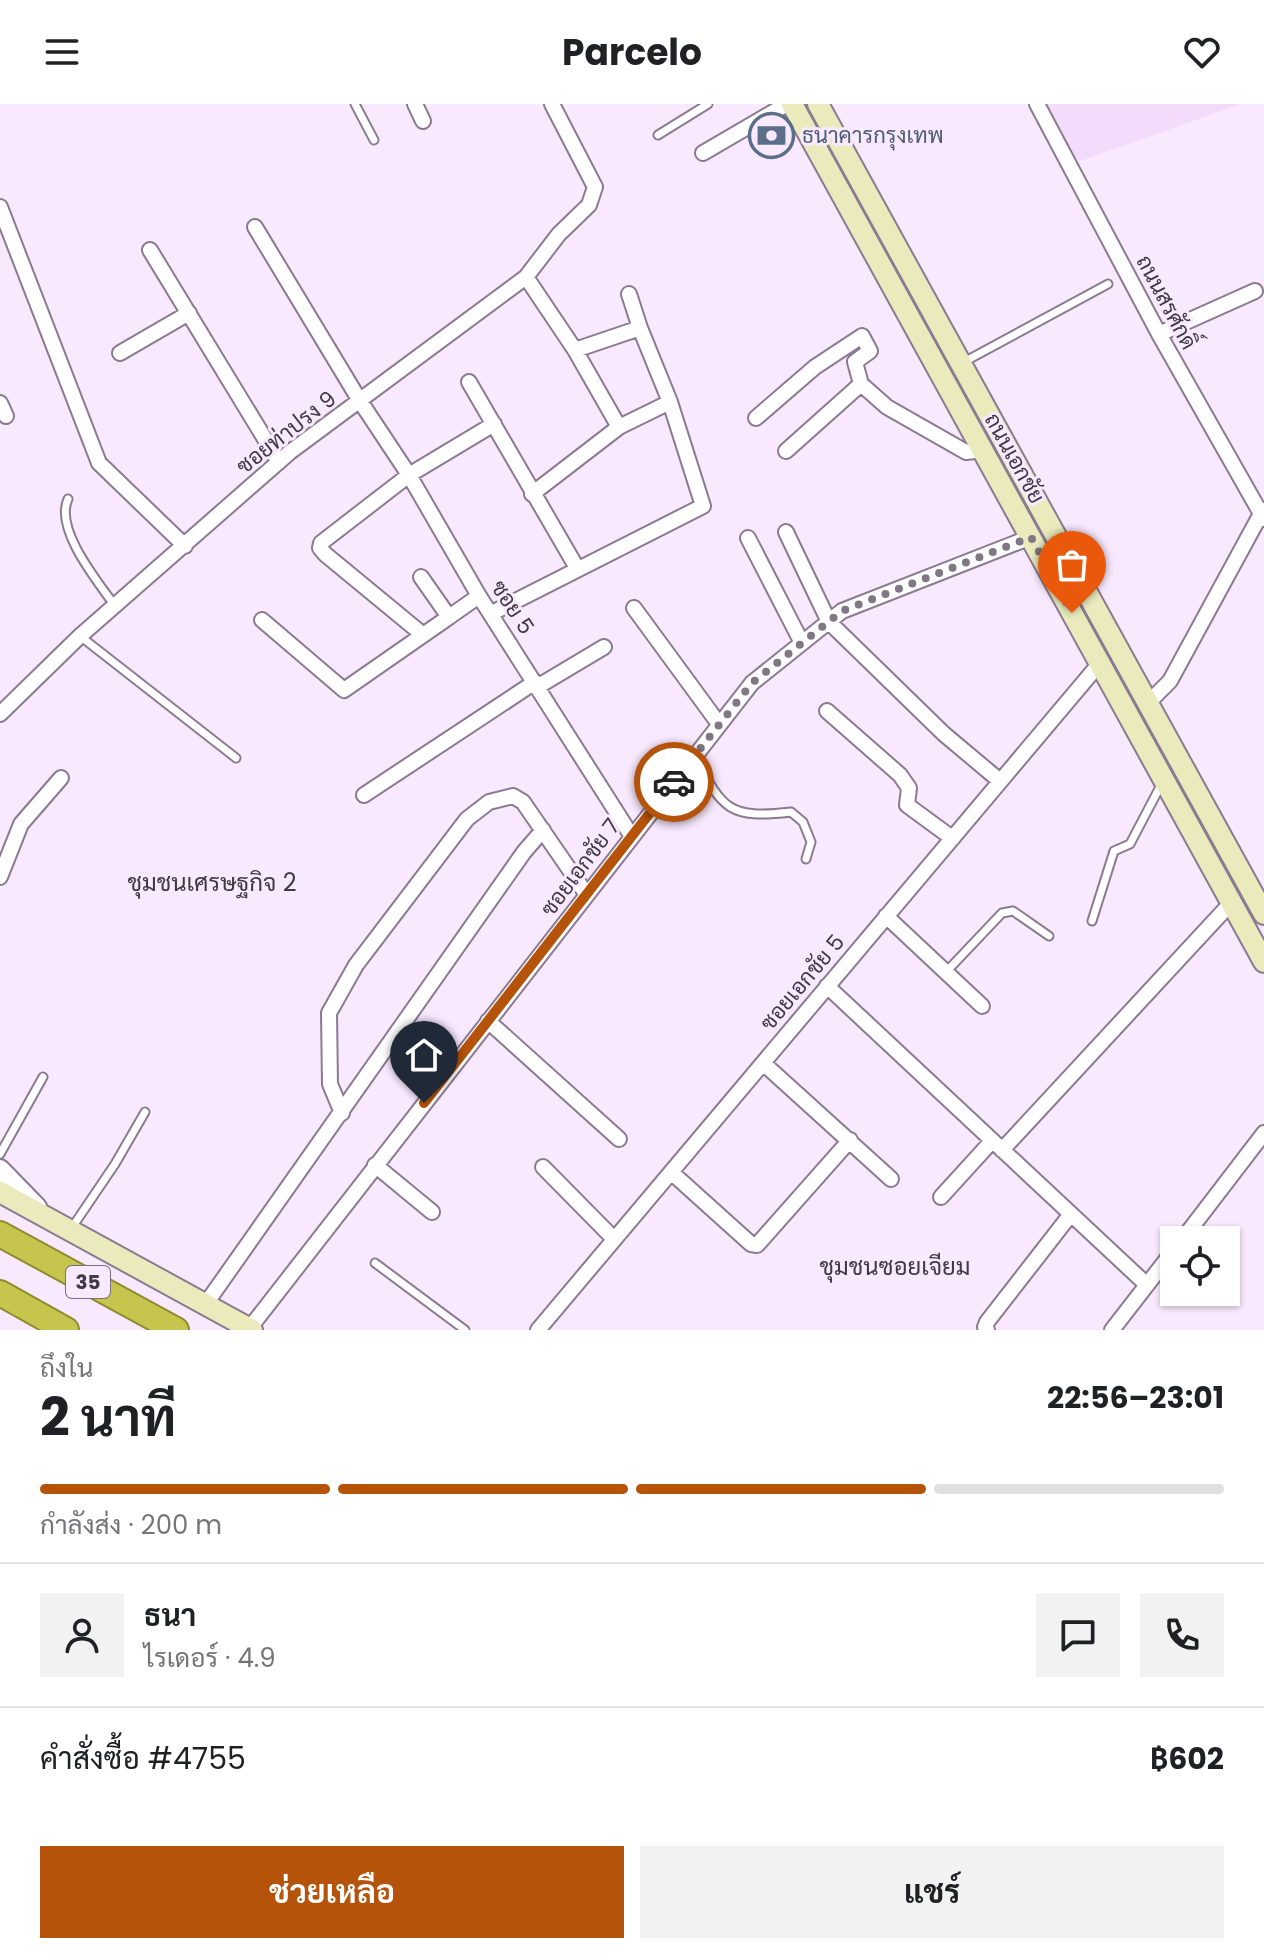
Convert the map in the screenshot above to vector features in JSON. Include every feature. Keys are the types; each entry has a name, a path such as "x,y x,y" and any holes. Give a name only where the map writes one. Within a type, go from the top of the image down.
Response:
{"highway":[{"name":"35","path":"0,1234 176,1330"},
{"name":"35","path":"0,1293 66,1330"}],"main road":[{"name":"ถนนเอกชัย","path":"790,104 1264,962"},
{"name":"ถนนเอกชัย","path":"818,104 1264,914"},
{"path":"1231,903 1251,890"},
{"name":"35","path":"0,1192 250,1329"}],"street":[{"path":"415,104 423,121"},
{"name":"ซอยท่าปรง 9","path":"0,714 80,636 279,462 526,277 559,234 589,205 595,187 552,104"},
{"path":"703,153 790,104"},
{"name":"ถนนสรศักดิ์","path":"1037,104 1159,334 1263,514"},
{"path":"0,207 99,463 185,546"},
{"name":"ซอย 5","path":"255,227 360,401 409,475 479,596 631,835"},
{"path":"150,250 279,462"},
{"path":"526,277 575,350 619,427"},
{"path":"1159,334 1255,291"},
{"path":"492,613 703,506 670,402 629,294"},
{"path":"120,353 189,313"},
{"path":"575,350 640,328"},
{"path":"756,418 815,367 862,336 870,351 855,362 861,384 887,407 966,452 983,450"},
{"path":"469,382 577,568"},
{"path":"786,451 861,384"},
{"path":"532,494 619,427 670,402"},
{"path":"422,634 320,548 321,543 409,475 494,424"},
{"path":"1147,704 1170,681 1263,514"},
{"path":"786,532 829,622 944,734 1000,781"},
{"name":"ซอยเอกชัย 7","path":"250,1329 752,683 842,611 1031,537"},
{"path":"748,538 802,643"},
{"path":"421,577 449,617"},
{"path":"262,620 344,690 479,596"},
{"path":"634,608 719,724"},
{"path":"364,795 536,684 604,647"},
{"name":"ซอยเอกชัย 5","path":"538,1330 1100,663"},
{"path":"827,711 900,775 909,788 907,805 952,838"},
{"path":"0,877 21,824 61,778"},
{"path":"342,1113 330,1084 329,1013 356,965 467,819 489,802 513,796 523,802 587,895"},
{"path":"205,1305 524,852 543,830"},
{"path":"941,1197 997,1145 1231,903"},
{"path":"886,916 982,1006"},
{"path":"827,986 1147,1285"},
{"path":"488,1021 619,1139"},
{"path":"763,1063 891,1179"},
{"path":"1193,1226 1264,1133"},
{"path":"671,1172 751,1244 757,1245 850,1140"},
{"path":"375,1165 432,1212"},
{"path":"543,1167 614,1239"},
{"path":"0,1169 49,1219"},
{"path":"987,1330 987,1322 1071,1214"},
{"path":"1120,1327 1160,1268"}],"lane":[{"path":"355,104 374,140"},
{"path":"658,135 708,104"},
{"path":"960,364 1108,284"},
{"path":"68,499 64,508 71,537 115,606"},
{"path":"80,636 236,758"},
{"path":"695,755 722,803 740,813 791,812 803,822 811,842 806,859"},
{"path":"1092,921 1114,851 1130,844 1164,780"},
{"path":"946,972 1002,913 1013,911 1049,936"},
{"path":"0,1154 43,1077"},
{"path":"70,1231 145,1112"},
{"path":"375,1263 465,1330"}],"shaded area":[{"path":"1037,104 1241,104 1069,165"}],"way so far":[{"path":"674,782 752,683 842,611 1031,537 1072,613"}],"place":[{"name":"ธนาคารกรุงเทพ","path":"771,135"}],"district":[{"name":"ชุมชนเศรษฐกิจ 2","path":"212,883"},
{"name":"ชุมชนซอยเจียม","path":"895,1267"}],"route":[{"path":"424,1103 674,782"}]}
